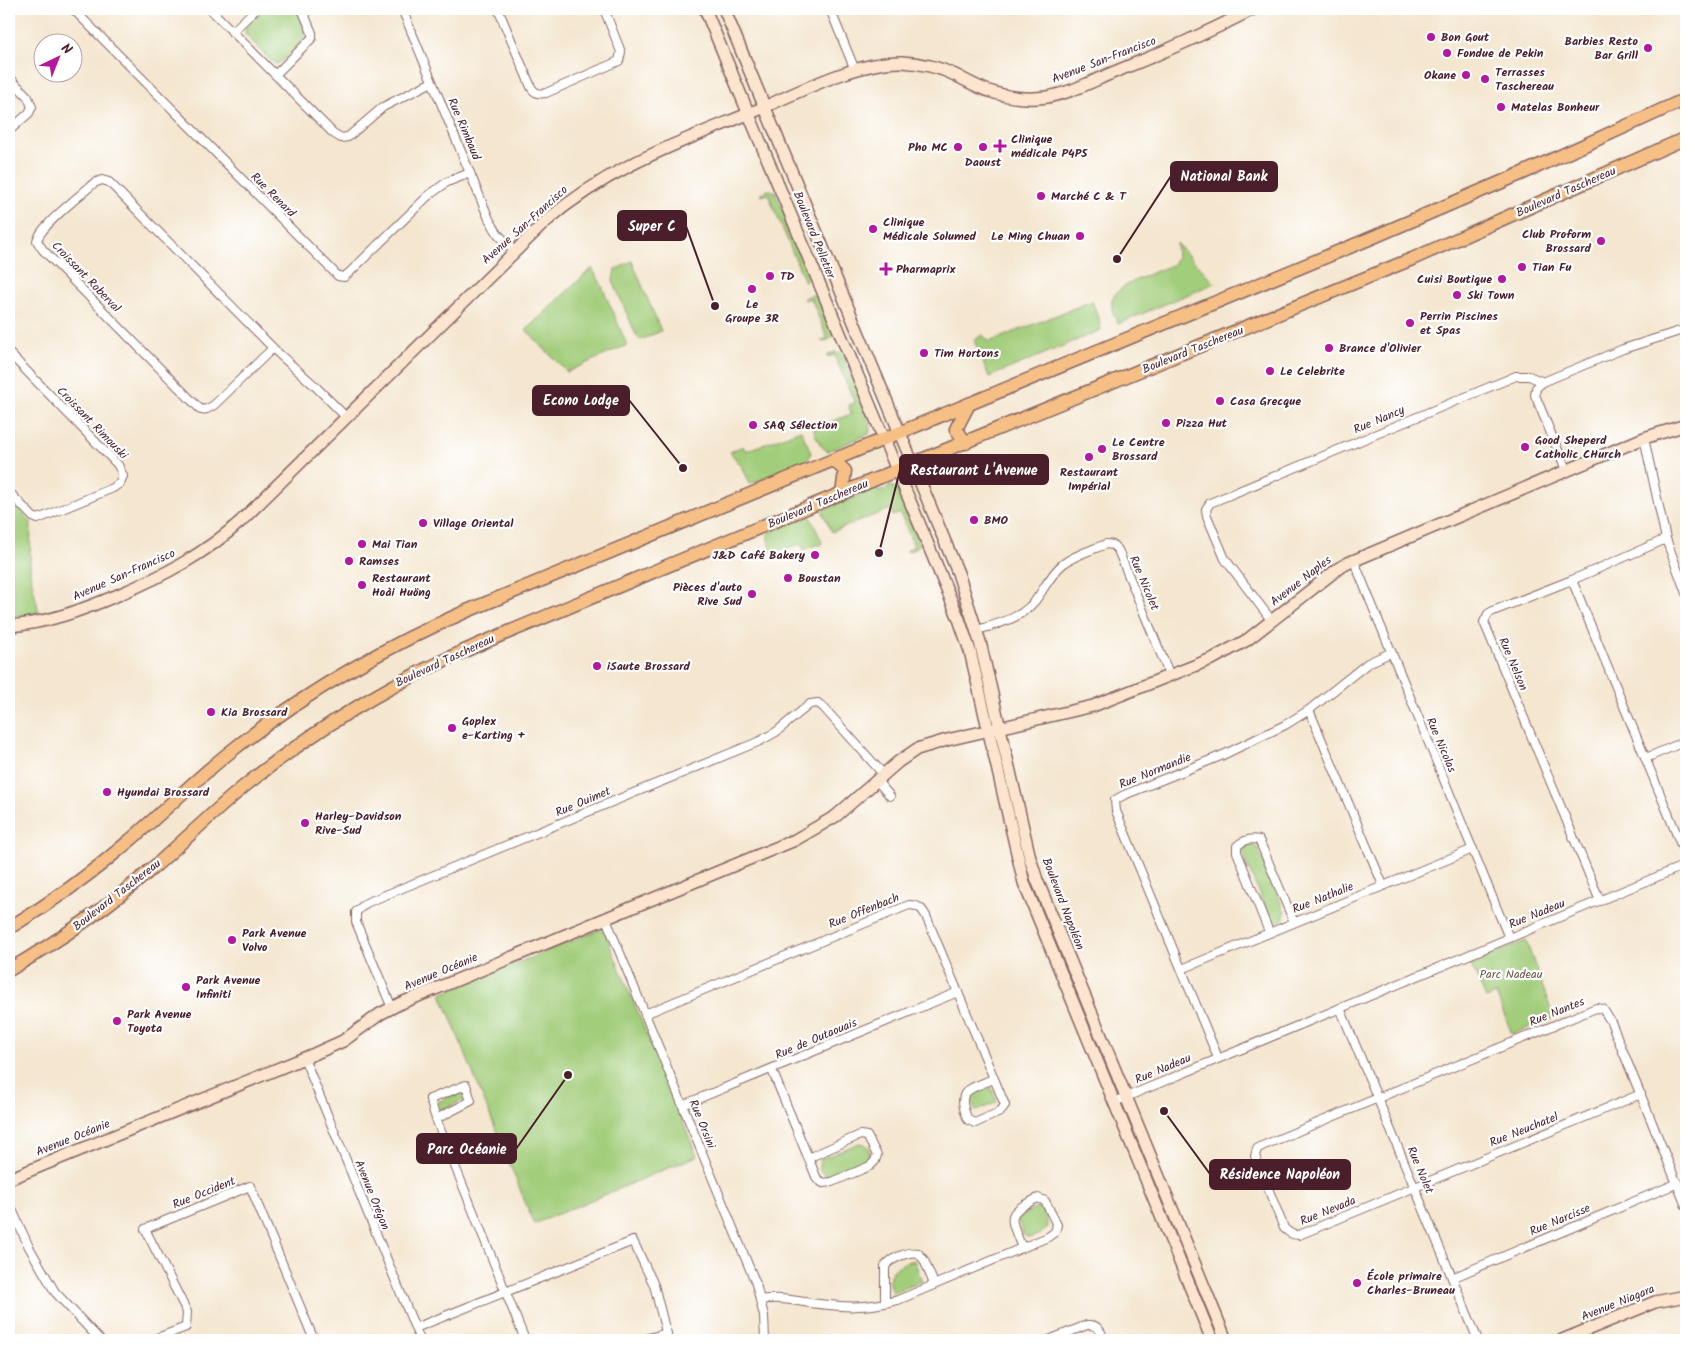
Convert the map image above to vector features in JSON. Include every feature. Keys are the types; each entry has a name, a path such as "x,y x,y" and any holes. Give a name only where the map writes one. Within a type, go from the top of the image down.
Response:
{"main road":[{"path":"9,928 56,898 101,864 215,764 257,731 306,696 365,660 410,637 467,611 1385,232 1686,99"},
{"name":"Boulevard Taschereau","path":"9,970 72,930 112,901 153,868 245,785 302,742 337,719 421,671 474,647 898,470 1412,259 1686,138"},
{"path":"966,443 956,429 969,404"},
{"path":"834,460 845,472 842,494"}],"street":[{"name":"Rue Renard","path":"73,9 338,276 344,277 350,272 434,191 451,180 470,172"},
{"path":"210,9 337,137 344,139 383,107 432,82"},
{"path":"232,32 256,9"},
{"path":"276,74 312,38 312,33 302,9"},
{"name":"Rue Rimbaud","path":"402,9 493,226 514,251"},
{"path":"498,9 531,87 539,94 546,93 619,61 621,52 604,9"},
{"name":"Boulevard Pelletier","path":"705,9 898,470"},
{"name":"Boulevard Pelletier","path":"724,9 913,464"},
{"path":"830,9 855,70"},
{"name":"Avenue San-Francisco","path":"9,626 47,620 83,610 157,578 196,556 236,525 514,251 557,212 608,177 651,154 855,70 886,63 910,63 941,70 977,87 1000,95 1024,98 1048,97 1148,59 1253,9"},
{"path":"9,78 28,97 32,107 29,113 9,131"},
{"name":"Croissant Roberval","path":"273,348 214,405 201,410 43,250 37,241 38,237 45,227 94,183 106,180 273,348 346,417"},
{"path":"791,216 807,210"},
{"path":"1567,472 1535,396 1536,388 1543,382 1624,349 1686,329"},
{"path":"843,342 860,335"},
{"name":"Croissant Rimouski","path":"9,353 118,465 123,476 120,483 113,488 38,519 33,517 9,492"},
{"name":"Rue Nancy","path":"1272,621 1225,559 1207,516 1206,509 1210,503 1516,376 1529,376 1543,382"},
{"name":"Avenue Naples","path":"988,731 1093,706 1170,676 1232,648 1272,621 1339,568 1644,438 1686,425"},
{"path":"1644,438 1666,538 1686,593"},
{"name":"Boulevard Napoléon","path":"913,464 946,544 977,630 1030,858 1037,880 1226,1340"},
{"path":"898,470 964,631 1024,883 1210,1335 1220,1325"},
{"name":"Rue Nelson","path":"1600,900 1484,622 1488,614 1493,611 1572,580 1666,538"},
{"path":"932,550 946,544"},
{"name":"Rue Nicolet","path":"977,630 1008,621 1022,614 1036,601 1053,573 1068,561 1106,544 1113,545 1118,550 1170,676"},
{"name":"Rue Nicolas","path":"1354,561 1390,653 1509,938"},
{"name":"Rue Nadeau","path":"1114,1102 1683,866 1686,862 1684,852 1572,580"},
{"name":"Rue Normandie","path":"1218,1058 1116,811 1115,800 1124,794 1206,762 1258,739 1309,710 1368,662 1390,653"},
{"name":"Rue Ouimet","path":"392,1008 356,922 356,912 366,904 760,741 776,732 806,706 814,703 818,703 824,708 881,778"},
{"path":"1309,710 1383,885"},
{"name":"Avenue Océanie","path":"9,1179 304,1058 343,1041 392,1008 800,838 836,816 906,756 925,746 988,731"},
{"path":"1646,758 1686,741"},
{"path":"881,778 890,796"},
{"path":"1269,932 1237,852 1237,846 1242,842 1252,838 1259,840 1294,922"},
{"name":"Rue Nathalie","path":"1182,969 1473,849"},
{"name":"Rue Offenbach","path":"644,1014 909,905 916,905 923,909 1005,1105 1000,1112 975,1123 968,1120 962,1106 962,1098 966,1091 994,1079"},
{"name":"Rue Orsini","path":"606,919 754,1278 764,1316 765,1340"},
{"name":"Rue de Outaouais","path":"682,1105 772,1070 958,992"},
{"name":"Rue Nolet","path":"1340,1008 1478,1340"},
{"name":"Rue Nantes","path":"1377,1098 1596,1008 1602,1009 1607,1014 1686,1206"},
{"name":"Avenue Orégon","path":"304,1058 420,1340"},
{"path":"772,1070 808,1158 817,1179 823,1183 832,1182 870,1166 878,1155 868,1136 860,1135 808,1158"},
{"path":"436,1119 471,1101 466,1086 430,1099 436,1119 525,1340"},
{"name":"Rue Neuchatel","path":"1414,1187 1641,1094"},
{"name":"Rue Nevada","path":"1377,1098 1257,1149 1255,1156 1284,1228 1293,1235 1299,1235 1414,1187"},
{"name":"Rue Narcisse","path":"1452,1278 1678,1183"},
{"name":"Rue Occident","path":"152,1340 186,1327 187,1312 145,1229 250,1186 314,1340"},
{"path":"760,1300 790,1299 850,1307 876,1306 898,1300 934,1284 1022,1248 1048,1237 1055,1232 1057,1225 1045,1201 1038,1198 1020,1207 1014,1212 1011,1220 1022,1248"},
{"path":"9,1203 28,1247 55,1292 100,1340"},
{"path":"415,1328 633,1241 654,1285 667,1337 641,1340"},
{"path":"885,1303 885,1266 889,1261 912,1252 918,1253 924,1260 934,1284"},
{"name":"Avenue Niagara","path":"1562,1340 1655,1302 1686,1296"},
{"path":"1049,1340 1092,1324 1098,1327 1104,1340"}],"green space":[{"path":"264,9 297,9 304,28 304,40 277,64 272,62 245,34 246,26"},
{"path":"768,190 775,191 810,275 805,282 768,194 761,196 761,193"},
{"path":"1176,243 1215,283 1118,324 1112,307 1115,295 1120,289 1129,284 1174,264 1177,257"},
{"path":"632,261 661,331 641,340 637,337 613,280 615,270"},
{"path":"592,268 601,284 627,345 567,372 526,330"},
{"path":"818,296 834,334 830,339 823,342 821,341 827,338 811,298 804,300 805,297"},
{"path":"1092,301 1101,330 989,377 974,340 983,335 989,342"},
{"path":"834,352 843,355 871,426 869,434 828,451 822,447 812,423 816,428 851,414 849,405 855,403 834,355 827,357"},
{"path":"801,430 811,453 808,460 750,484 743,468 730,452 743,446 746,451"},
{"path":"889,486 897,490 920,545 908,552 907,550 914,546 900,513 893,516 890,509 832,532 823,510 877,488 879,492 889,488"},
{"path":"9,499 31,522 30,573 39,613 9,617"},
{"path":"810,516 822,542 820,546 818,544 804,550 801,544 773,552 768,540 768,533"},
{"path":"1248,845 1254,845 1258,849 1285,913 1283,919 1276,923 1269,918 1243,855 1243,851"},
{"path":"603,928 697,1156 534,1224 441,994"},
{"name":"Parc Nadeau","path":"1526,941 1554,1018 1512,1034 1496,994 1486,998 1470,963"},
{"path":"991,1087 997,1102 976,1111 969,1096"},
{"path":"461,1091 466,1094 466,1099 442,1110 437,1109 438,1102"},
{"path":"859,1143 865,1144 869,1149 870,1156 866,1160 831,1176 825,1175 820,1171 819,1164 821,1159"},
{"path":"1039,1207 1046,1216 1048,1228 1040,1234 1029,1238 1024,1235 1018,1221 1019,1216"},
{"path":"914,1260 922,1281 893,1293 889,1281 890,1275 897,1267"}],"place":[{"name":"Bon Gout","path":"1431,37"},
{"name":"Barbies Resto Bar Grill","path":"1648,48"},
{"name":"Fondue de Pekin","path":"1447,53"},
{"name":"Okane","path":"1466,75"},
{"name":"Terrasses Taschereau","path":"1485,79"},
{"name":"Matelas Bonheur","path":"1501,107"},
{"name":"Clinique médicale P4P5","path":"1000,146"},
{"name":"Pho MC","path":"958,147"},
{"name":"Daoust","path":"983,147"},
{"name":"Marché C & T","path":"1041,196"},
{"name":"Clinique Médicale Solumed","path":"873,229"},
{"name":"Le Ming Chuan","path":"1080,236"},
{"name":"Club Proform Brossard","path":"1601,241"},
{"name":"National Bank","path":"1117,259"},
{"name":"Tian Fu","path":"1522,267"},
{"name":"Pharmaprix","path":"886,269"},
{"name":"TD","path":"770,276"},
{"name":"Cuisi Boutique","path":"1502,279"},
{"name":"Le Groupe 3R","path":"752,289"},
{"name":"Ski Town","path":"1457,295"},
{"name":"Super C","path":"715,306"},
{"name":"Perrin Piscines et Spas","path":"1410,323"},
{"name":"Brance d'Olivier","path":"1329,348"},
{"name":"Tim Hortons","path":"924,353"},
{"name":"Le Celebrite","path":"1270,371"},
{"name":"Casa Grecque","path":"1220,401"},
{"name":"Pizza Hut","path":"1166,423"},
{"name":"SAQ Sélection","path":"753,425"},
{"name":"Good Sheperd Catholic CHurch","path":"1525,447"},
{"name":"Le Centre Brossard","path":"1102,449"},
{"name":"Restaurant Impérial","path":"1089,457"},
{"name":"Econo Lodge","path":"683,468"},
{"name":"BMO","path":"974,520"},
{"name":"Village Oriental","path":"423,523"},
{"name":"Mai Tian","path":"362,544"},
{"name":"Restaurant L'Avenue","path":"879,553"},
{"name":"J&D Café Bakery","path":"815,555"},
{"name":"Ramses","path":"349,561"},
{"name":"Boustan","path":"788,578"},
{"name":"Restaurant Hoài Huöng","path":"362,585"},
{"name":"Pièces d'auto Rive Sud","path":"752,594"},
{"name":"iSaute Brossard","path":"597,666"},
{"name":"Kia Brossard","path":"211,712"},
{"name":"Goplex e-Karting +","path":"452,728"},
{"name":"Hyundai Brossard","path":"107,792"},
{"name":"Harley-Davidson Rive-Sud","path":"305,823"},
{"name":"Park Avenue Volvo","path":"232,940"},
{"name":"Park Avenue Infiniti","path":"186,987"},
{"name":"Park Avenue Toyota","path":"117,1021"},
{"name":"Parc Océanie","path":"568,1075"},
{"name":"Résidence Napoléon","path":"1164,1111"},
{"name":"École primaire Charles-Bruneau","path":"1357,1283"}]}
